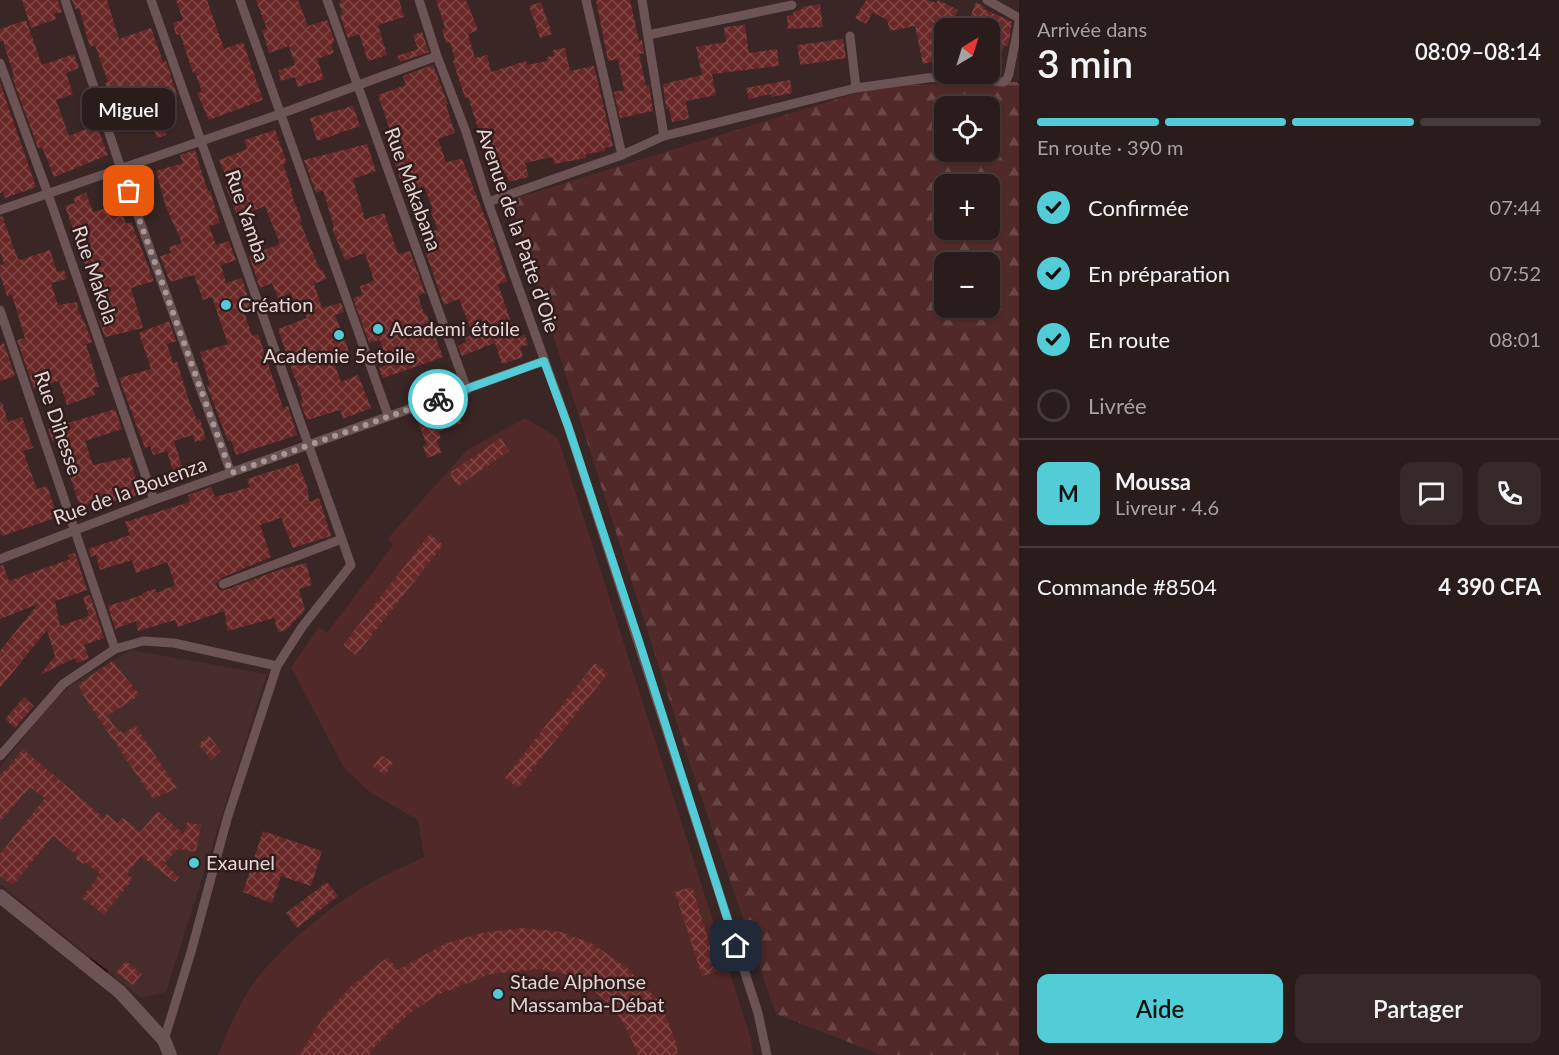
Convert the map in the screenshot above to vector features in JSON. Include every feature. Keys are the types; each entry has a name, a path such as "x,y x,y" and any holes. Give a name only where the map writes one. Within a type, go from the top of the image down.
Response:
{"street":[{"path":"65,0 121,169 231,473"},
{"name":"Rue Yamba","path":"151,0 351,565 302,627 277,666"},
{"path":"240,0 388,416"},
{"name":"Rue Makabana","path":"327,0 467,390"},
{"name":"Avenue de la Patte d'Oie","path":"419,0 568,426 638,638 758,1013 767,1055"},
{"path":"586,0 622,155"},
{"path":"642,0 664,136"},
{"path":"488,202 622,155 664,136 856,88 956,76 1006,81 1019,20 987,0"},
{"path":"648,35 792,5"},
{"path":"850,36 856,88"},
{"path":"0,210 280,114 437,56"},
{"name":"Rue Makola","path":"0,63 154,500"},
{"name":"Rue Dihesse","path":"0,310 116,649"},
{"name":"Rue de la Bouenza","path":"0,559 154,500 544,361"},
{"path":"223,584 342,539"},
{"path":"0,756 63,684 116,649 143,641 174,643 277,666 227,819 191,952 164,1040"},
{"path":"2,900 120,992 164,1040 170,1055"}],"shaded area":[{"path":"131,650 267,674 166,992 141,998 0,884 0,767 48,706 72,684"}],"green space":[{"path":"1017,82 1019,84 1019,1055 882,1055 776,1014 691,767 510,200 879,86"},
{"path":"525,418 558,438 751,1039 753,1055 218,1055 249,989 267,966 295,938 358,891 424,857 418,820 371,793 344,768 291,667 319,627 327,633 393,545 388,538 467,450"}],"building":[{"path":"22,0 58,0 62,12 54,14 56,19 31,28"},
{"path":"72,0 107,0 119,39 151,28 163,62 166,61 177,95 154,103 166,135 157,138 145,109 124,116 119,103 113,105 105,83 108,82 95,45 90,47 79,8 75,9"},
{"path":"176,0 207,0 224,49 243,42 263,100 209,120 197,93 202,92 195,72 193,73 180,34 176,35 173,23 183,20"},
{"path":"256,0 298,0 308,26 327,20 335,42 331,44 334,53 317,59 324,79 298,87 295,77 281,81 278,70 295,65 289,46 269,53 262,30 267,29"},
{"path":"340,0 399,0 404,17 378,25 387,55 368,61 359,34 348,38 340,15 343,14 339,4"},
{"path":"436,0 466,0 478,30 468,34 475,58 487,55 491,72 526,61 527,65 547,61 547,57 554,56 553,50 565,48 570,71 594,66 613,146 604,148 605,151 586,154 586,158 554,164 552,157 525,163 529,177 509,182 506,173 497,176 486,148 484,148 468,97 465,98 453,61 455,60 450,42 446,43 442,30 445,28"},
{"path":"596,0 630,0 639,41 642,40 644,53 639,54 646,86 649,85 653,111 620,118 614,92 624,90 618,59 608,61"},
{"path":"866,0 927,0 936,3 938,0 958,10 954,18 934,18 934,61 923,64 915,26 890,31 887,20 873,12 866,24 855,18"},
{"path":"541,2 552,34 540,38 529,6"},
{"path":"976,2 985,7 984,9 1012,22 1008,46 1004,45 1000,59 1000,18 971,18"},
{"path":"820,4 823,27 788,29 787,16 793,15 793,12 802,7"},
{"path":"26,20 42,65 74,54 79,68 66,73 73,94 56,100 69,136 96,125 108,155 54,177 42,147 38,148 12,77 14,76 3,41 0,42 0,29"},
{"path":"745,25 749,53 777,49 779,66 712,74 716,95 686,101 689,119 672,122 669,108 666,109 663,84 702,75 696,47 726,42 724,27"},
{"path":"422,32 429,52 400,62 397,56 418,49 413,35"},
{"path":"843,39 846,58 801,65 797,45"},
{"path":"433,65 448,104 446,105 455,133 438,139 446,162 462,159 490,230 507,282 498,284 516,337 525,335 528,345 520,347 523,357 502,364 495,343 462,356 458,346 466,342 465,338 473,334 459,299 444,305 420,236 438,229 430,210 433,209 424,186 405,193 384,132 390,130 378,95 406,85 403,77 405,75"},
{"path":"790,80 792,93 771,97 771,94 749,99 746,88"},
{"path":"0,83 36,187 5,198 3,192 0,193"},
{"path":"353,106 360,126 317,141 310,118"},
{"path":"275,130 287,163 283,164 302,221 300,222 326,279 314,284 322,308 341,303 344,312 335,315 350,354 333,360 341,382 358,375 371,408 343,419 340,410 307,420 300,402 303,401 296,379 278,329 307,318 301,300 294,302 291,293 278,298 272,283 260,288 249,256 280,244 265,206 238,217 225,185 229,184 219,160 247,149 244,140"},
{"path":"367,144 376,171 353,179 365,219 384,213 398,254 410,251 425,293 418,295 443,357 383,378 379,368 388,364 380,340 369,343 353,298 362,295 360,286 374,281 365,253 345,260 332,228 334,227 323,190 316,193 304,160"},
{"path":"195,150 220,223 209,226 216,245 229,241 236,260 221,265 226,283 242,278 251,307 243,309 252,336 258,334 283,408 288,406 297,435 236,455 231,440 228,441 207,386 210,385 200,352 228,344 212,297 203,300 194,275 170,282 160,256 171,253 169,247 182,243 166,207 156,171 183,163 180,155"},
{"path":"86,193 93,212 120,204 126,224 131,222 154,281 131,288 143,328 105,337 99,321 103,320 98,302 65,206 75,203 73,198"},
{"path":"2,216 18,259 50,250 57,272 64,270 67,279 51,283 58,305 77,302 78,310 92,342 86,344 99,387 93,388 95,395 67,405 59,381 34,389 17,340 25,338 12,295 7,296 0,275 0,265 4,264 0,252 0,217"},
{"path":"169,321 176,341 167,344 173,363 177,361 189,401 197,420 200,419 206,439 195,442 193,435 174,441 183,469 173,472 167,451 153,455 150,446 145,448 119,378 151,369 139,333"},
{"path":"4,343 15,376 0,381 0,345"},
{"path":"2,402 8,422 22,417 33,448 23,451 37,489 47,486 58,517 2,536 0,531 0,403"},
{"path":"456,407 462,423 438,432 441,438 437,440 441,453 427,458 423,446 427,445 418,422"},
{"path":"115,409 122,429 85,441 93,465 130,457 137,485 139,484 142,494 110,502 109,498 80,507 65,461 72,459 65,437 53,442 48,429"},
{"path":"501,438 509,451 458,486 451,472"},
{"path":"298,463 308,489 309,502 319,498 331,536 293,548 281,518 260,525 271,557 221,578 216,584 219,590 225,590 279,570 306,563 312,585 299,589 305,610 286,630 278,632 274,618 228,631 224,611 178,627 175,620 138,631 136,621 115,629 108,606 155,589 157,593 175,585 167,562 136,573 132,560 100,570 96,555 91,557 88,549 130,535 125,522 190,502 188,495 211,487 215,497 250,487 247,479"},
{"path":"430,534 443,545 356,655 343,645"},
{"path":"75,553 87,590 55,601 60,626 89,616 83,597 90,595 104,638 84,645 89,658 77,663 75,658 40,675 55,656 47,630 0,688 0,651 38,604 0,619 0,566 3,565 9,581 70,559 68,555"},
{"path":"112,661 140,695 107,716 123,734 135,725 177,788 153,799 78,685"},
{"path":"595,663 608,673 518,788 505,778"},
{"path":"24,697 34,706 15,728 5,719"},
{"path":"209,736 221,751 211,760 198,744"},
{"path":"23,749 104,818 107,814 117,823 123,818 140,832 158,811 184,834 187,822 201,825 196,852 178,849 164,863 179,877 175,882 141,856 127,874 133,879 104,915 82,898 100,874 85,862 83,864 76,859 77,855 53,836 13,885 0,876 0,854 45,798 30,787 0,822 0,775 6,771"},
{"path":"381,755 393,763 385,775 373,767"},
{"path":"263,831 322,851 311,886 281,876 272,903 243,892"},
{"path":"327,882 338,896 297,928 286,913"},
{"path":"692,887 718,971 702,976 675,892"},
{"path":"522,928 561,932 593,944 627,968 660,1002 676,1042 678,1055 638,1055 625,1025 609,1004 586,984 565,974 540,969 490,974 437,995 410,1013 379,1042 369,1055 299,1055 325,1015 350,987 388,957 398,970 444,944 482,933"},
{"path":"126,961 142,974 133,985 116,972"}],"waterway":[{"path":"90,960 106,972"}],"way so far":[{"path":"129,191 231,473 438,399"}],"place":[{"name":"Miguel","path":"129,191"},
{"name":"Création","path":"226,305"},
{"name":"Academi étoile","path":"378,329"},
{"name":"Academie 5etoile","path":"339,335"},
{"name":"Exaunel","path":"194,863"},
{"name":"Stade Alphonse Massamba-Débat","path":"498,994"}],"route":[{"path":"438,399 544,361 568,426 638,638 736,946"}]}
